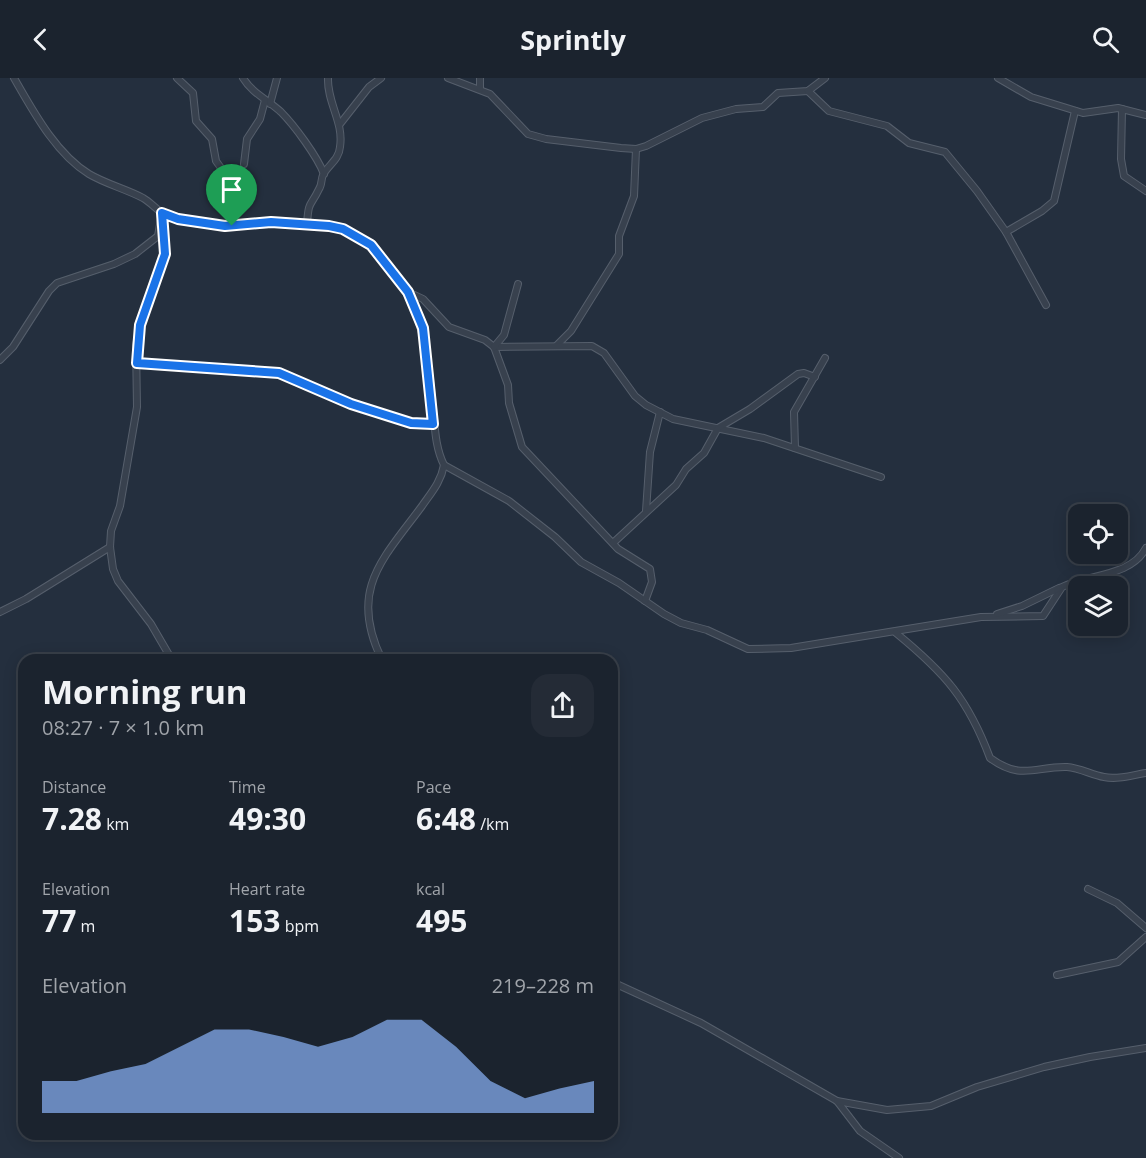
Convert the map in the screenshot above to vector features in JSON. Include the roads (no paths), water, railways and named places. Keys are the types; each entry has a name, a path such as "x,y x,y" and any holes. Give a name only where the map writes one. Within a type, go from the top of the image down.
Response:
{"street":[{"path":"14,78 51,135 76,164 103,182 142,197 162,213 178,219 232,226 262,222 307,223 343,229 371,245 408,292 423,328 433,424 444,465 438,483 385,555 373,578 367,610 370,630 380,654"},
{"path":"177,78 193,93 196,121 212,139 215,158 225,171 232,226"},
{"path":"243,78 251,89 286,118 318,161 324,174"},
{"path":"244,164 247,139 260,119 277,78"},
{"path":"307,223 308,203 319,189 324,174 339,152 340,124 329,92 328,78"},
{"path":"340,124 369,87 381,78"},
{"path":"448,78 480,89 497,99 528,134 546,139 636,149 695,120 736,109 763,107 778,93 808,91 825,78"},
{"path":"480,78 480,89"},
{"path":"998,78 1031,97 1075,111 1122,109 1146,115"},
{"path":"808,91 829,111 887,126 909,143 945,153 977,191 1006,232 1046,305"},
{"path":"1122,109 1123,171 1127,179 1146,191"},
{"path":"1006,232 1042,211 1054,201 1075,111"},
{"path":"557,345 571,331 619,254 619,236 634,196 636,149"},
{"path":"162,213 165,254 140,325 137,407 121,500 111,531 110,547 113,569 118,581 151,624 168,654"},
{"path":"0,360 13,347 49,291 57,283 66,278 98,272 135,254 155,240 162,227"},
{"path":"494,347 504,335 518,284"},
{"path":"408,292 423,299 449,327 485,340 494,347 508,385 509,403 522,447 547,472 567,499 594,521 624,555 651,571 652,582 645,601"},
{"path":"494,347 582,344 598,348 635,396 660,412 687,423 718,428 795,448 881,477"},
{"path":"795,448 794,412 825,358"},
{"path":"137,363 279,373 351,404 411,423 433,424"},
{"path":"613,543 699,459 718,428 750,409 798,374 804,373 815,377"},
{"path":"646,512 650,452 660,412"},
{"path":"444,465 509,501 555,537 581,562 619,583 674,620 707,630 748,649 774,650 896,633 991,616 1022,606 1062,587 1122,569 1135,563 1146,548"},
{"path":"0,612 26,599 110,547"},
{"path":"991,616 1043,616 1062,587"},
{"path":"896,633 941,672 963,699 990,758 997,763 1012,770 1034,772 1068,767 1113,778 1146,773"},
{"path":"1088,889 1117,903 1146,928"},
{"path":"1057,975 1118,962 1146,937"},
{"path":"618,985 701,1023 837,1101 887,1110 931,1106 977,1087 1044,1067 1146,1048"},
{"path":"837,1101 860,1131 898,1158"}]}
